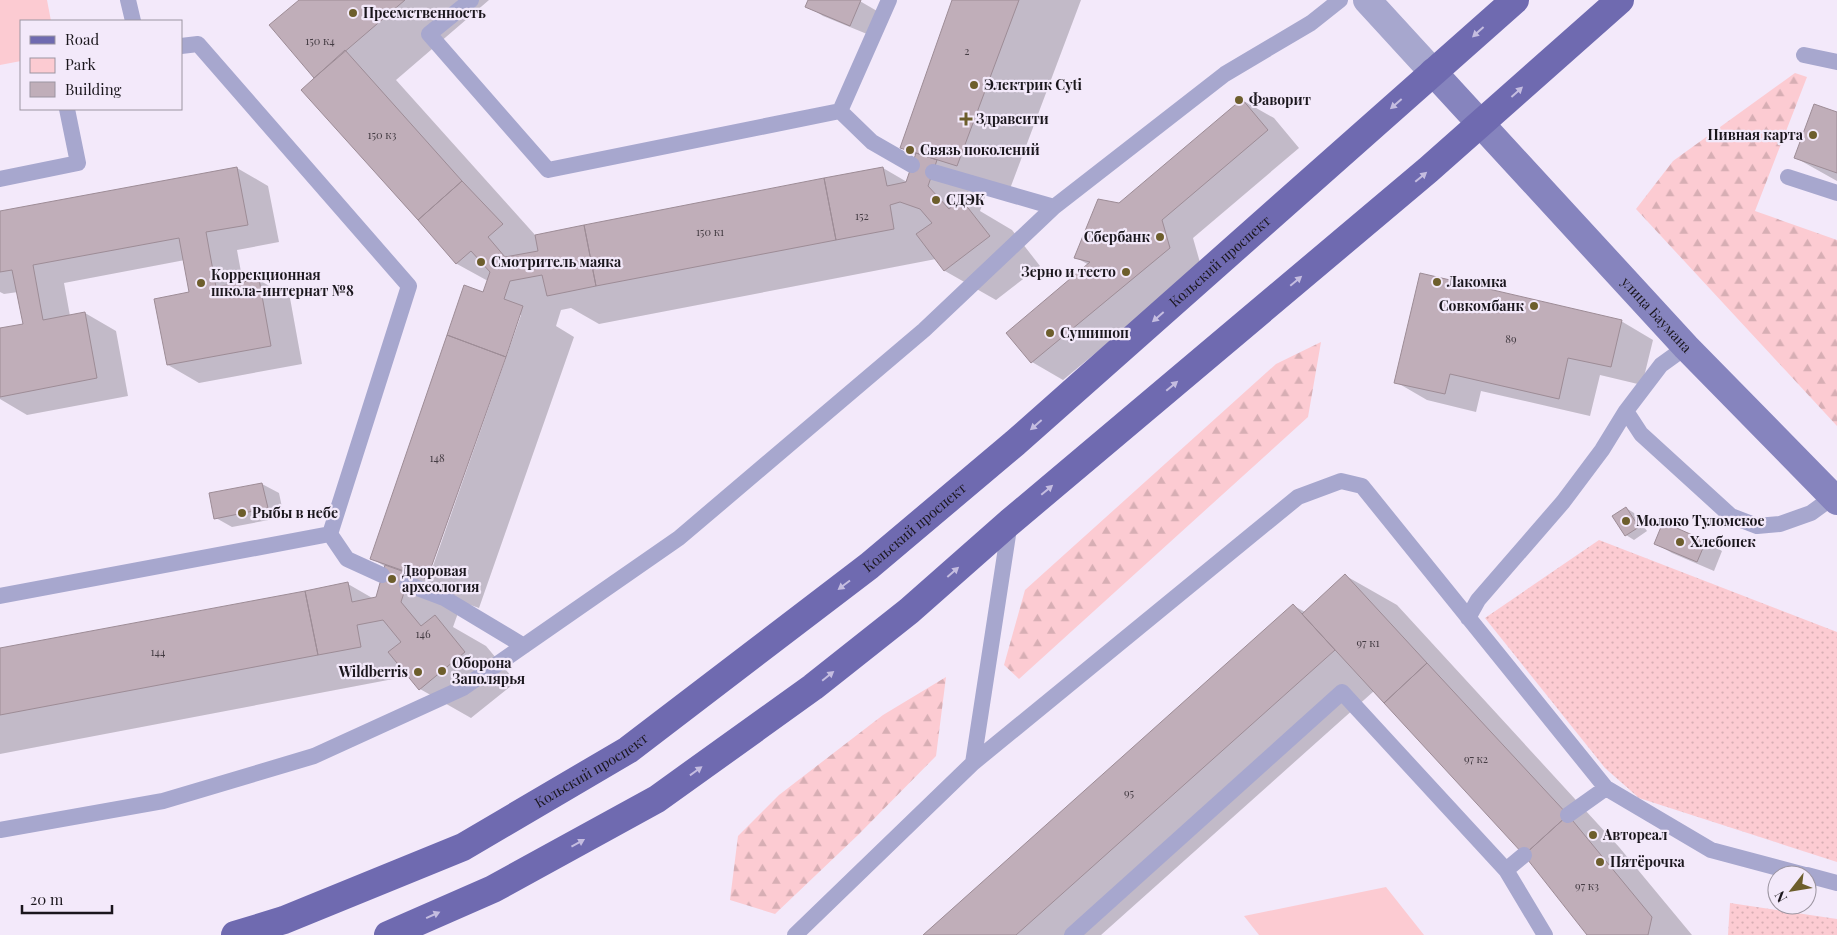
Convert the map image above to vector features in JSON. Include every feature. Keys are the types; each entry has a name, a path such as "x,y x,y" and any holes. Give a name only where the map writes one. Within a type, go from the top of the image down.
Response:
{"main road":[{"name":"Кольский проспект","path":"234,935 284,920 463,847 628,750 869,566 1022,436 1514,0"},
{"path":"388,935 493,889 657,799 813,687 909,611 1010,522 1481,125 1620,0"}],"street":[{"path":"1367,0 1433,72"},
{"name":"улица Баумана","path":"1433,72 1686,347 1835,499"}],"lane":[{"path":"128,0 133,20"},
{"path":"471,0 429,34 548,170 840,111"},
{"path":"840,111 889,0"},
{"path":"0,830 163,801 314,756 463,688 679,538 924,330 1054,207 1225,74 1311,23 1340,0"},
{"path":"182,46 198,44 409,286 330,534"},
{"path":"1804,55 1837,62"},
{"path":"0,179 78,162 67,110"},
{"path":"840,111 872,142 912,165"},
{"path":"933,172 1054,207"},
{"path":"1788,177 1837,193"},
{"path":"1468,618 1478,600 1563,502 1602,450 1626,411 1661,365 1686,347"},
{"path":"1626,411 1641,434 1731,516 1757,526 1780,524 1810,513 1835,499"},
{"path":"797,934 973,763 1298,497 1341,481 1362,486 1447,594 1606,788 1711,850 1768,865"},
{"path":"973,763 1010,522"},
{"path":"330,534 347,559 382,575"},
{"path":"0,596 330,534"},
{"path":"407,584 444,598 524,646"},
{"path":"1072,935 1342,692 1506,870 1545,935"},
{"path":"1568,816 1606,788"},
{"path":"1506,870 1524,855"},
{"path":"1817,878 1837,883"}],"green space":[{"path":"0,0 47,0 51,20 20,20 20,61 0,65"},
{"path":"1795,73 1807,77 1755,211 1837,240 1837,426 1636,209 1673,161"},
{"path":"1321,342 1308,417 1019,679 1004,665 1025,590 1276,364"},
{"path":"1599,540 1837,632 1837,862 1639,798 1605,768 1485,618"},
{"path":"946,677 936,756 858,835 775,914 730,900 738,836 779,795 883,715"},
{"path":"1386,887 1424,935 1259,935 1244,916"},
{"path":"1730,903 1767,909 1767,915 1810,915 1837,919 1837,935 1728,935"}],"building":[{"path":"299,0 405,0 314,78 269,25"},
{"path":"808,0 861,0 850,26 805,7"},
{"path":"952,0 1019,0 957,166 900,148"},
{"path":"345,50 462,181 418,220 301,90"},
{"path":"1242,99 1268,130 1162,220 1170,248 1031,363 1006,333 1090,262 1074,258 1098,199 1119,203"},
{"path":"1814,104 1837,112 1837,173 1794,158"},
{"path":"916,153 937,160 928,186 949,209 961,199 990,236 944,271 916,234 932,223 920,209 900,202 890,205 894,229 836,240 824,178 883,167 887,186 906,182"},
{"name":"Коррекционная школа-интернат №8","path":"237,167 248,225 206,232 216,287 259,279 271,346 167,365 154,299 189,292 179,238 33,265 43,320 85,312 97,378 0,397 0,328 23,324 12,270 0,272 0,211"},
{"path":"824,178 836,240 596,286 584,225"},
{"path":"462,181 503,224 488,237 505,257 538,251 535,235 584,225 596,286 547,296 542,275 510,281 504,299 523,306 506,357 447,335 464,285 483,292 490,272 471,251 456,264 418,220"},
{"path":"1420,273 1622,320 1611,367 1568,358 1559,399 1450,374 1445,394 1394,383"},
{"path":"447,335 506,357 427,579 370,559"},
{"path":"262,483 268,508 214,519 209,493"},
{"name":"Молоко Туломское","path":"1626,507 1639,527 1625,536 1612,516"},
{"name":"Хлебопек","path":"1663,522 1706,541 1697,562 1654,544"},
{"path":"385,565 410,574 401,602 421,626 435,615 465,652 419,690 388,652 401,642 383,620 357,625 361,647 318,655 305,591 348,582 352,602 376,597"},
{"path":"1345,574 1427,663 1384,703 1302,614"},
{"path":"305,591 318,655 0,715 0,648"},
{"path":"1293,604 1335,650 1016,935 923,935"},
{"path":"1427,663 1568,815 1524,855 1384,703"},
{"path":"1568,815 1652,917 1648,935 1587,935 1524,855"}],"place":[{"name":"Преемственность","path":"353,13"},
{"name":"Электрик Cyti","path":"974,85"},
{"name":"Фаворит","path":"1239,100"},
{"name":"Здравсити","path":"966,119"},
{"name":"Пивная карта","path":"1813,135"},
{"name":"Связь поколений","path":"910,150"},
{"name":"СДЭК","path":"936,200"},
{"name":"Сбербанк","path":"1160,237"},
{"name":"Смотритель маяка","path":"481,262"},
{"name":"Зерно и тесто","path":"1126,272"},
{"name":"Лакомка","path":"1437,282"},
{"name":"Коррекционная школа-интернат №8","path":"201,283"},
{"name":"Совкомбанк","path":"1534,306"},
{"name":"Сушишоп","path":"1050,333"},
{"name":"Рыбы в небе","path":"242,513"},
{"name":"Молоко Туломское","path":"1626,521"},
{"name":"Хлебопек","path":"1680,542"},
{"name":"Дворовая археология","path":"392,579"},
{"name":"Оборона Заполярья","path":"442,671"},
{"name":"Wildberris","path":"418,672"},
{"name":"Автореал","path":"1593,835"},
{"name":"Пятёрочка","path":"1600,862"}]}
